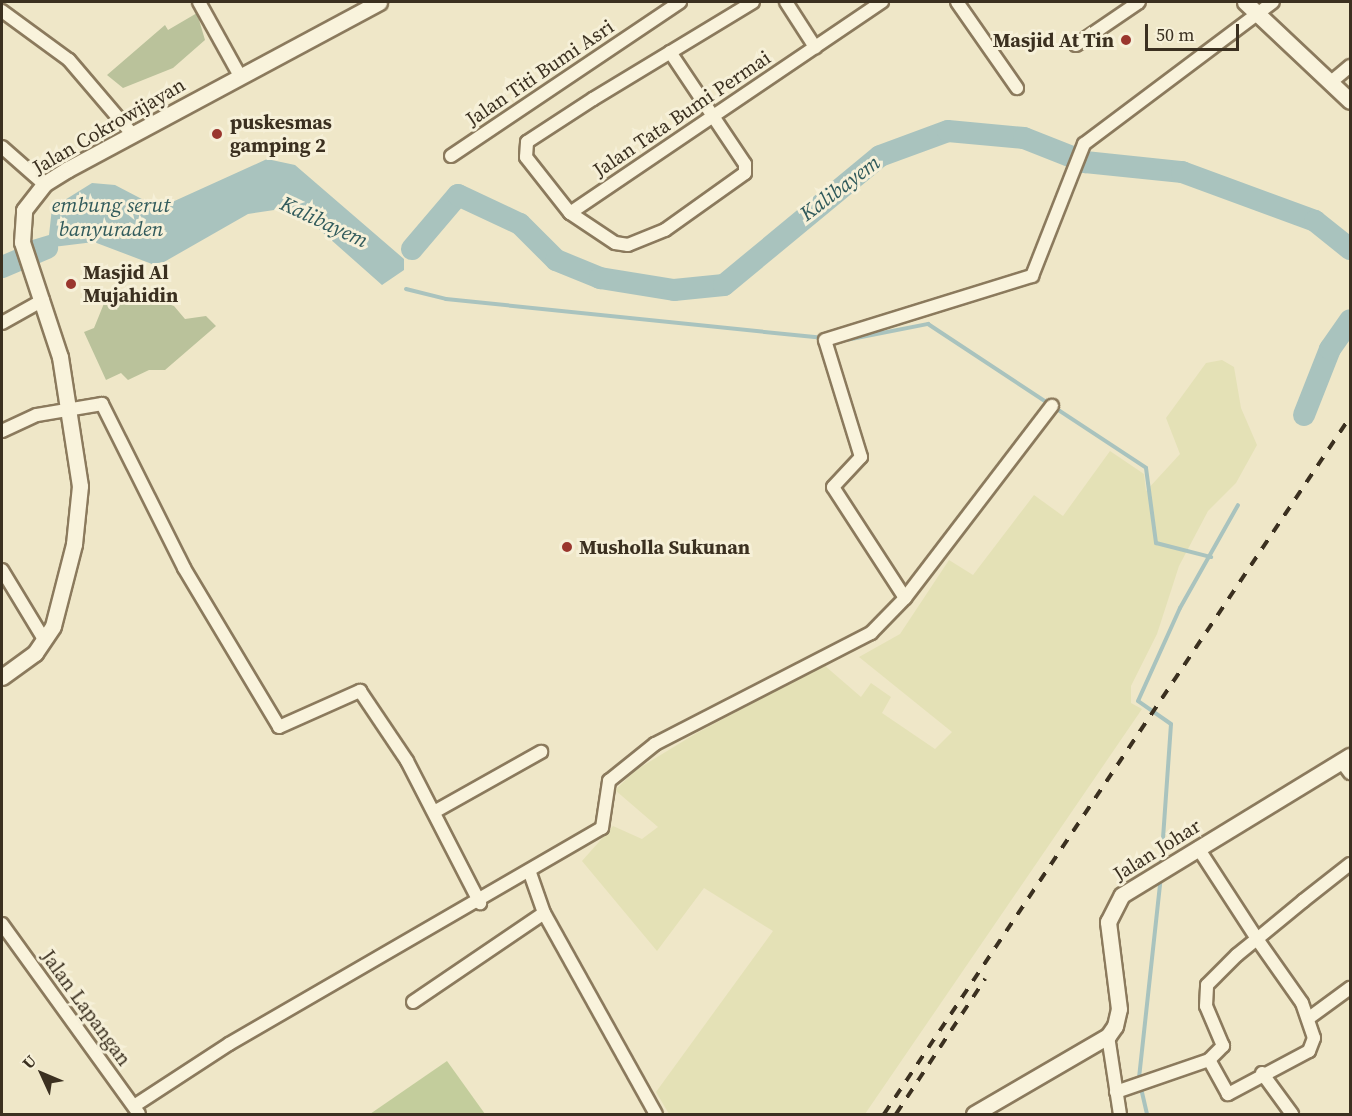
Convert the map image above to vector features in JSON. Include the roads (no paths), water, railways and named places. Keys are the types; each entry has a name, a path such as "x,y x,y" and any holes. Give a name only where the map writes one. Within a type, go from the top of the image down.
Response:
{"street":[{"path":"199,2 240,76"},
{"name":"Jalan Cokrowijayan","path":"45,641 74,544 80,486 70,407 44,300 21,242 24,210 44,184 379,2"},
{"name":"Jalan Titi Bumi Asri","path":"451,156 680,2"},
{"path":"670,52 745,164 745,173 665,230 628,245 615,243 570,213 526,157 527,142 670,52 753,2"},
{"path":"786,2 815,47"},
{"name":"Jalan Tata Bumi Permai","path":"570,213 878,2"},
{"path":"957,2 1017,88"},
{"path":"1076,45 1139,2"},
{"path":"1245,2 1255,15 1350,100"},
{"path":"905,598 833,487 861,457 826,339 1032,276 1084,144 1273,2"},
{"path":"2,11 69,60 133,135"},
{"path":"1331,82 1350,66"},
{"path":"2,147 44,184"},
{"path":"2,323 44,300"},
{"path":"2,431 70,407 102,404 184,568 279,727 360,691 434,812 480,903"},
{"path":"137,1110 229,1044 480,903 606,824 603,795 622,767 699,720 871,633 905,598 1052,406"},
{"path":"2,570 45,641 2,677"},
{"path":"434,812 541,752"},
{"name":"Jalan Johar","path":"1108,1036 1119,1009 1109,913 1126,891 1347,763"},
{"path":"1198,848 1309,1018 1311,1048 1228,1094 1209,1060"},
{"path":"1116,1092 1209,1060 1223,1046 1205,990 1257,939 1350,864"},
{"path":"530,873 544,913 656,1114"},
{"path":"413,1002 544,913"},
{"name":"Jalan Lapangan","path":"2,924 137,1110"},
{"path":"1309,1018 1350,988"},
{"path":"974,1114 1108,1036 1120,1114"},
{"path":"1262,1074 1292,1114"}],"water":[{"name":"embung serut banyuraden","path":"267,159 295,165 404,259 404,270 382,285 303,215 281,209 248,214 164,262 152,264 94,242 53,247 24,259 29,241 49,235 52,208 92,183 115,185 159,208"}],"waterway":[{"name":"Kalibayem","path":"412,249 458,195 520,224 556,260 600,278 674,290 724,285 880,156 948,131 1024,138 1085,162 1182,172 1315,221 1350,249"},
{"name":"Kalibayem","path":"2,267 47,248"},
{"path":"406,289 446,299 822,338"},
{"name":"Kalibayem","path":"1304,415 1330,349 1350,320"},
{"path":"841,341 928,324 1146,468 1156,543 1211,557"},
{"path":"1161,867 1171,724 1138,701 1180,608 1238,505"},
{"path":"1147,1114 1139,1078 1161,877"}],"railway":[{"path":"884,1114 1350,417"},
{"path":"896,1114 985,979"}],"place":[{"name":"Masjid At Tin","path":"1126,40"},
{"name":"puskesmas gamping 2","path":"217,134"},
{"name":"Masjid Al Mujahidin","path":"71,284"},
{"name":"Musholla Sukunan","path":"567,547"}]}
